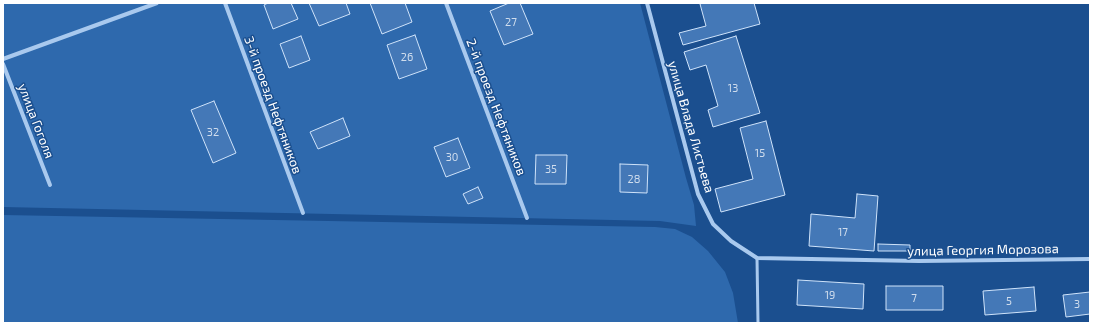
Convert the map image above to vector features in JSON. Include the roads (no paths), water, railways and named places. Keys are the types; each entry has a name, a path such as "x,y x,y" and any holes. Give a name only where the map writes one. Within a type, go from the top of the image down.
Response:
{"street":[{"path":"3,59 157,3"},
{"name":"3-й проезд Нефтяников","path":"225,3 303,213"},
{"name":"2-й проезд Нефтяников","path":"446,3 527,218"},
{"name":"улица Влада Листьева","path":"646,3 698,194 713,224 731,241 757,258"},
{"name":"улица Гоголя","path":"3,64 50,184"},
{"name":"улица Георгия Морозова","path":"757,258 876,261 1090,259"}],"lane":[{"path":"757,258 758,323"}]}
